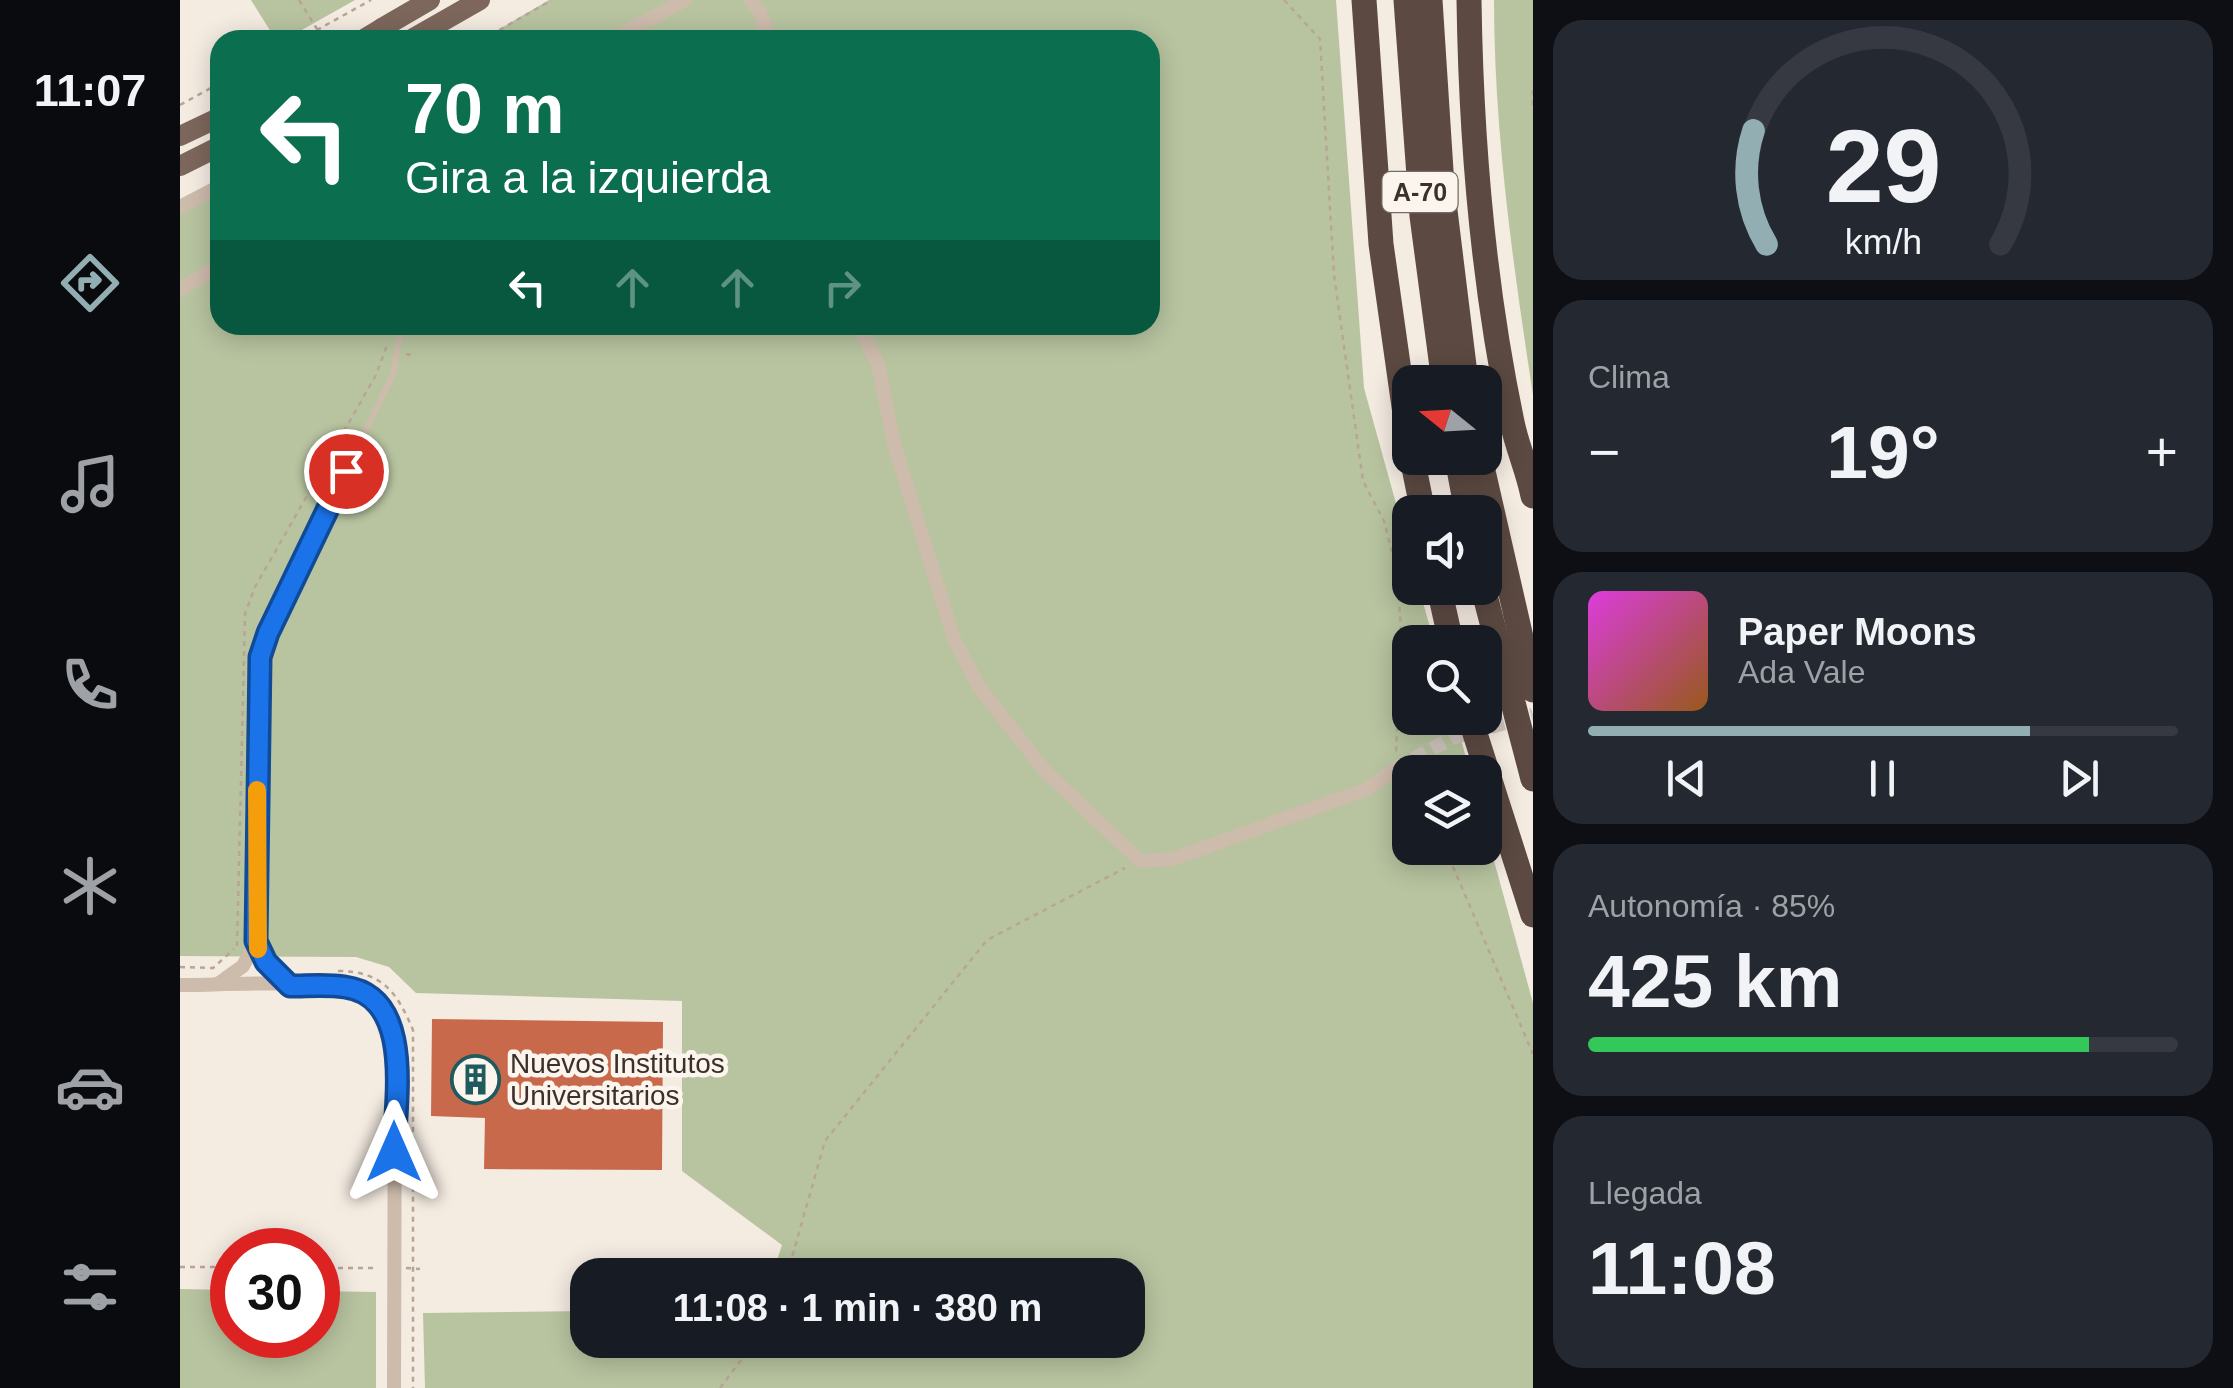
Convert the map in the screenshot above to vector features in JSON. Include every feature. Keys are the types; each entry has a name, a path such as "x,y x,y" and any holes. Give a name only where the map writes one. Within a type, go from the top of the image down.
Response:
{"highway":[{"path":"1364,0 1382,244 1399,365"},
{"name":"A-70","path":"1406,0 1422,216 1442,365"},
{"name":"A-70","path":"1430,0 1444,202 1464,365"},
{"path":"1469,0 1479,190 1497,337 1513,426 1533,496"},
{"path":"1484,475 1533,690"},
{"path":"1487,605 1533,779"},
{"path":"1475,735 1533,915"}],"main road":[{"path":"379,30 430,0"},
{"path":"427,30 472,5"},
{"path":"180,136 210,122"},
{"path":"180,166 210,151"}],"street":[{"path":"630,30 685,0"},
{"path":"754,5 765,30"},
{"path":"180,207 210,191"},
{"path":"180,290 210,271"},
{"path":"863,335 878,364 894,444 954,638 978,687 1045,770 1140,861 1173,859 1366,789 1392,773"},
{"path":"215,986 230,979 255,945 290,986"},
{"path":"180,985 346,987 374,1000 386,1011 395,1036 394,1388"}],"lane":[{"path":"408,0 409,30"},
{"path":"255,945 260,657 268,633 394,374 400,335"}],"path":[{"path":"300,0 318,30 371,0"},
{"path":"500,30 552,0"},
{"path":"1284,0 1320,39 1334,275 1362,482 1384,521 1397,572 1401,630 1397,755"},
{"path":"180,105 210,88"},
{"path":"1533,90 1533,107"},
{"path":"792,1258 826,1142 986,940 1140,861"},
{"path":"1452,865 1533,1054"},
{"path":"180,968 213,968 235,948 255,945"},
{"path":"328,971 364,971 398,996 413,1030 413,1388"},
{"path":"180,1267 210,1267"},
{"path":"340,1268 420,1268"},
{"path":"720,1388 742,1358"}],"green space":[{"path":"251,0 355,0 302,30 270,30"},
{"path":"549,0 1336,0 1364,388 1394,495 1392,605 1424,605 1429,625 1392,625 1392,735 1460,735 1465,755 1392,755 1392,865 1495,865 1533,1003 1533,1388 425,1388 423,1313 570,1311 570,1358 1145,1358 1145,1258 778,1258 782,1245 682,1171 682,1001 416,993 389,967 356,957 180,956 180,210 210,194 210,335 1160,335 1160,30 498,30"},
{"path":"1494,0 1533,0 1533,395 1501,148"},
{"path":"180,1289 210,1290 210,1358 340,1358 340,1291 376,1292 376,1388 180,1388"}],"building":[{"name":"Nuevos Institutos Universitarios","path":"432,1019 663,1022 662,1170 484,1169 485,1118 431,1116"}],"tunnel":[{"path":"1421,755 1452,738 1533,715"}],"slow traffic":[{"path":"257,790 258,949"}],"place":[{"name":"Nuevos Institutos Universitarios","path":"475,1079"}],"route":[{"path":"346,471 260,657 256,941 261,956 290,986 358,990 386,1011 395,1036 394,1152"}]}
